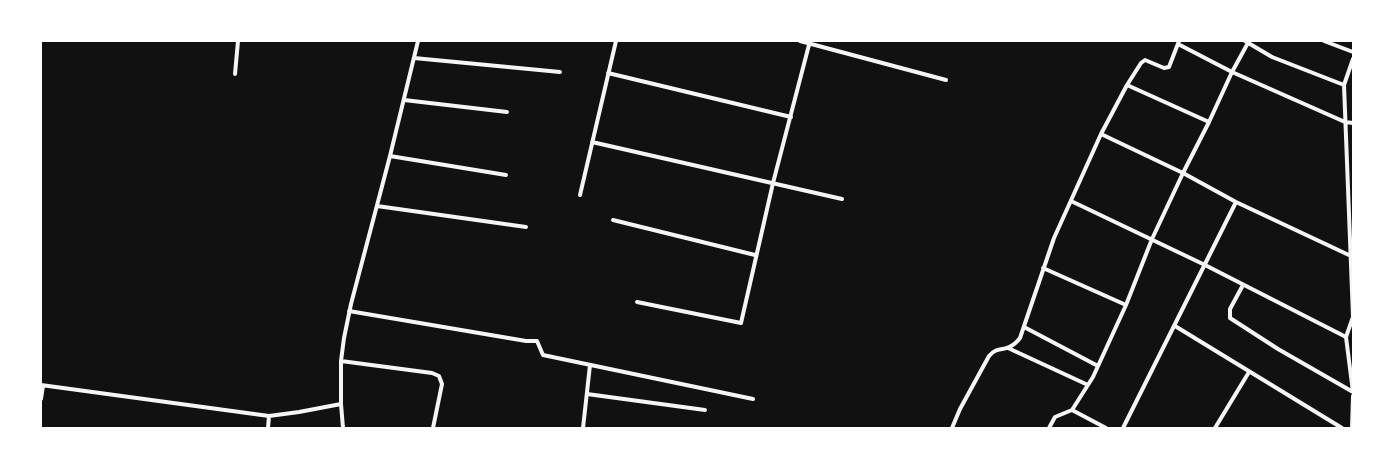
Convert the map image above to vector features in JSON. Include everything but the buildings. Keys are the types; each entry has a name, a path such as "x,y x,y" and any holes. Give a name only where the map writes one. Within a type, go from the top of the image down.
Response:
{"street":[{"path":"235,74 238,41"},
{"path":"343,428 341,404 341,361 349,311 390,156 418,41"},
{"path":"580,196 616,41"},
{"path":"800,41 810,42 946,80"},
{"path":"1324,41 1353,52"},
{"path":"637,302 740,323 755,255 810,42"},
{"path":"1049,428 1055,417 1072,410 1098,366 1126,305 1152,239 1183,173 1210,122 1247,42 1272,57 1344,85"},
{"path":"952,428 960,409 989,356 994,350 1008,348 1014,345 1020,338 1054,238 1101,134 1128,85 1145,60 1164,68 1169,67 1179,43 1232,72 1345,122 1353,123"},
{"path":"414,58 560,72"},
{"path":"1353,59 1351,71 1344,85 1353,286 1353,318 1346,337 1353,392"},
{"path":"608,73 791,117"},
{"path":"1128,85 1210,122"},
{"path":"404,100 507,112"},
{"path":"1101,134 1183,173 1236,202 1351,256"},
{"path":"592,142 842,199"},
{"path":"390,156 506,175"},
{"path":"1071,201 1205,265 1346,337"},
{"path":"1123,428 1236,202"},
{"path":"377,206 526,227"},
{"path":"613,220 755,255"},
{"path":"1043,268 1126,305"},
{"path":"1243,285 1230,309 1230,318 1278,349 1353,392"},
{"path":"349,311 526,341 537,341 544,355 753,399"},
{"path":"1175,326 1342,428"},
{"path":"1024,327 1098,366"},
{"path":"1008,348 1088,385"},
{"path":"341,361 432,373 439,376 442,384 433,428"},
{"path":"583,428 590,365"},
{"path":"1215,428 1249,372"},
{"path":"41,399 42,385 269,416 341,404"},
{"path":"587,394 705,410"},
{"path":"1352,428 1353,396"},
{"path":"1072,410 1106,428"},
{"path":"268,428 269,416"}]}
